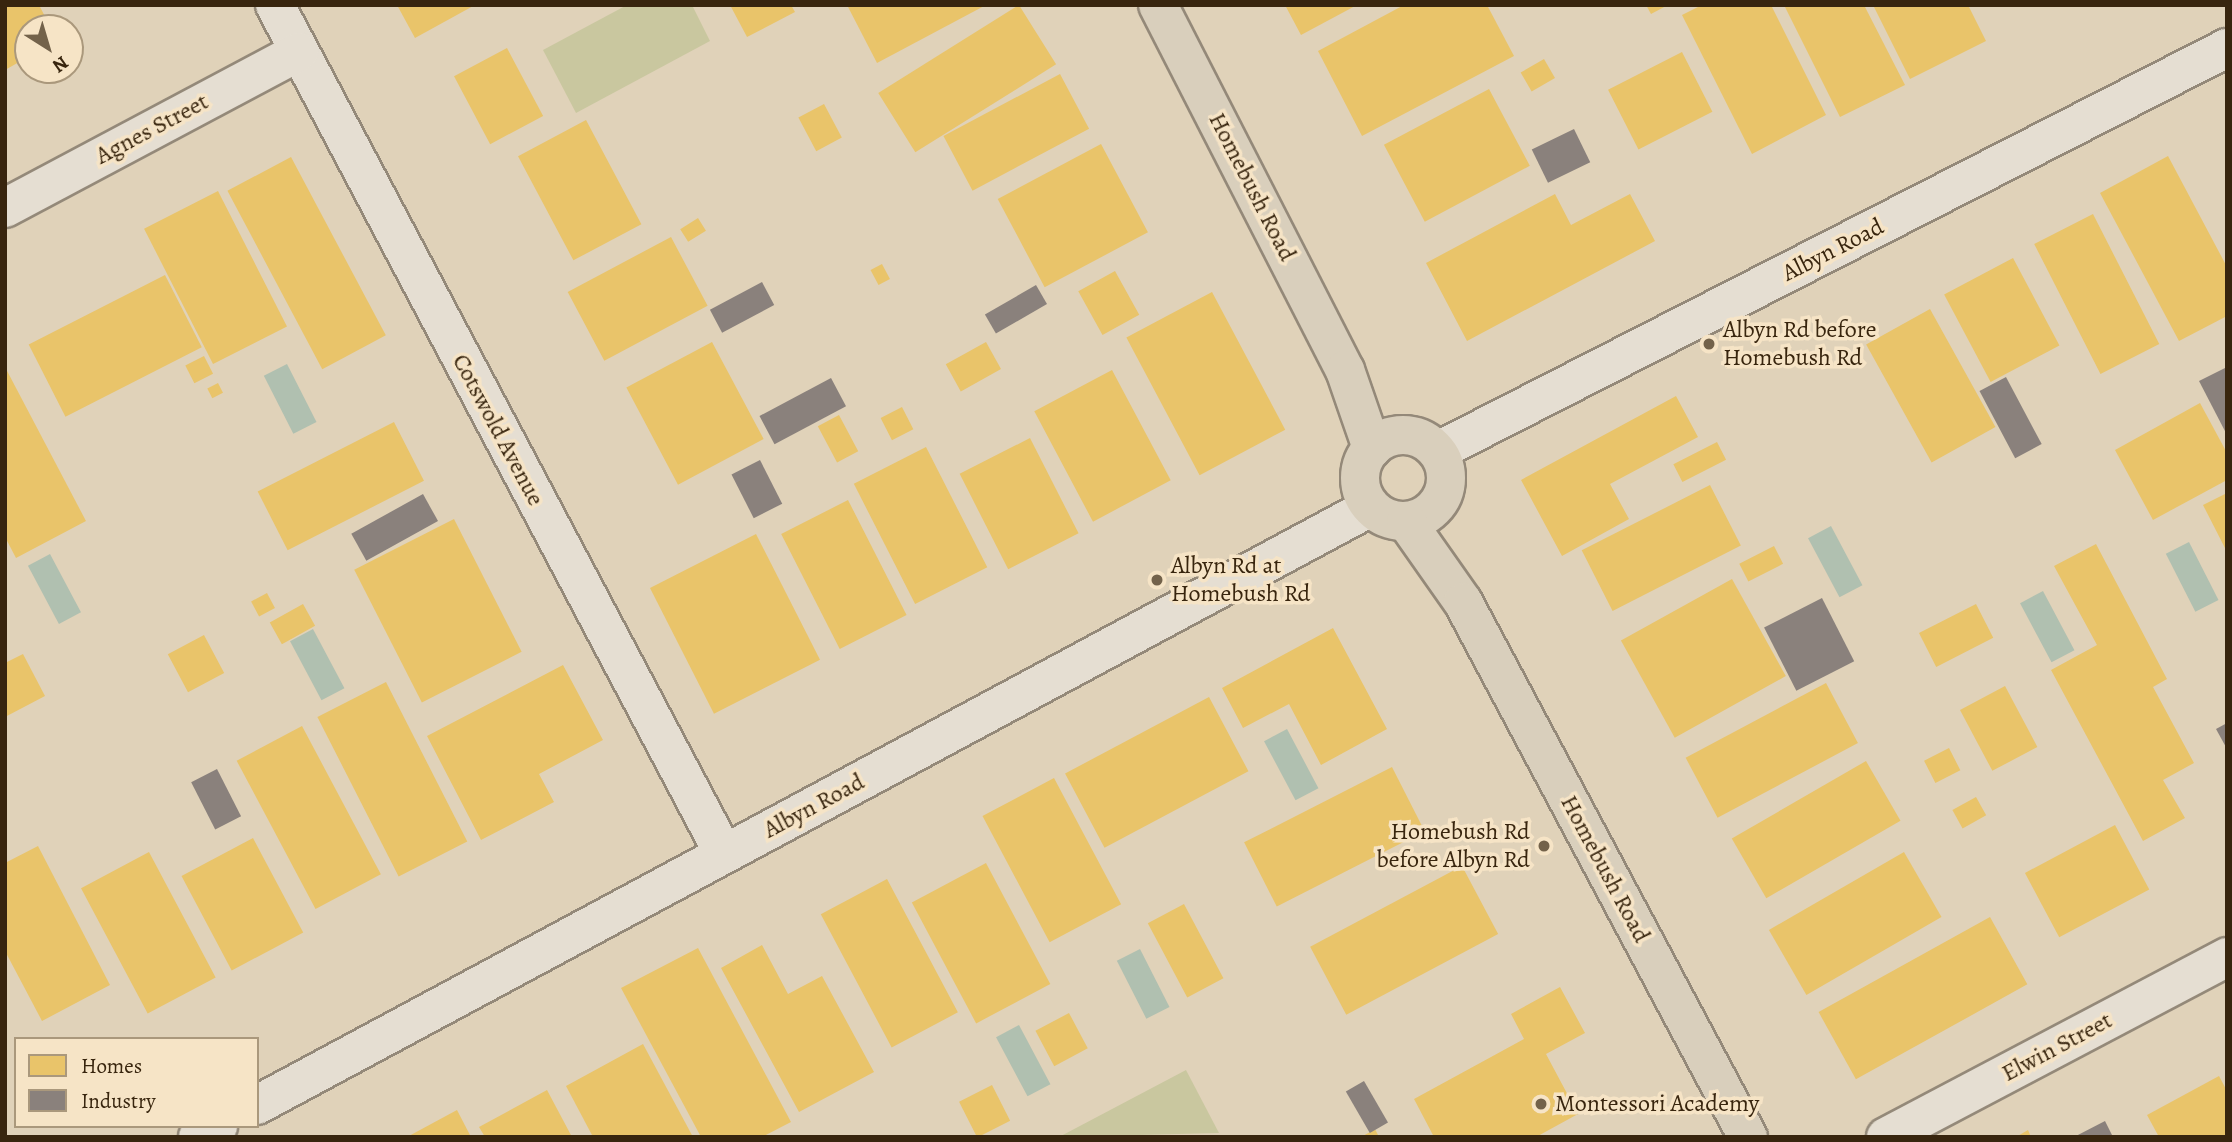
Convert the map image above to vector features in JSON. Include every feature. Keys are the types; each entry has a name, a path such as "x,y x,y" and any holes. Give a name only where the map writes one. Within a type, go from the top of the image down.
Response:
{"main road":[{"name":"Homebush Road","path":"1158,5 1384,441"},
{"path":"1415,436 1438,451 1447,477 1420,515 1371,507 1360,477 1384,441 1415,436"},
{"name":"Homebush Road","path":"1420,515 1463,602 1748,1137"}],"street":[{"name":"Cotswold Avenue","path":"275,5 724,854"},
{"name":"Albyn Road","path":"1438,451 2227,48"},
{"name":"Agnes Street","path":"5,208 299,52"},
{"name":"Albyn Road","path":"259,1104 1371,507"},
{"name":"Elwin Street","path":"1886,1137 2227,957"},
{"path":"198,1137 214,1128"}],"shaded area":[{"path":"627,5 692,5 710,41 576,113 543,50"},
{"path":"287,364 317,422 293,434 264,376"},
{"path":"1831,526 1862,585 1839,597 1808,538"},
{"path":"2189,542 2219,600 2195,612 2166,554"},
{"path":"50,554 81,612 59,624 28,566"},
{"path":"2043,591 2074,650 2051,662 2020,603"},
{"path":"313,629 344,688 321,700 290,641"},
{"path":"1287,729 1318,788 1295,800 1264,741"},
{"path":"1140,949 1170,1007 1146,1019 1117,961"},
{"path":"1019,1025 1050,1084 1027,1096 996,1037"},
{"path":"1186,1070 1219,1133 1059,1137"}],"building: Homes":[{"path":"5,5 39,5 44,14 14,14 14,65 5,70"},
{"path":"397,5 475,5 415,38"},
{"path":"730,5 791,5 795,12 747,37"},
{"path":"847,5 986,5 877,63"},
{"path":"1019,5 1056,64 915,152 878,93"},
{"path":"1285,5 1357,5 1301,35"},
{"path":"1404,5 1487,5 1514,56 1362,136 1318,51"},
{"path":"1646,5 1668,5 1651,14"},
{"path":"1702,5 1771,5 1826,115 1752,154 1682,15"},
{"path":"1784,5 1864,5 1905,85 1840,117"},
{"path":"1873,5 1968,5 1986,41 1910,79"},
{"path":"507,48 543,116 490,144 454,76"},
{"path":"1682,52 1712,112 1638,149 1608,90"},
{"path":"1544,59 1555,78 1532,92 1521,72"},
{"path":"1060,74 1089,129 973,191 943,136"},
{"path":"1489,89 1530,166 1425,222 1384,145"},
{"path":"824,104 842,138 816,151 798,118"},
{"path":"586,120 641,224 573,260 518,156"},
{"path":"1101,144 1148,232 1045,287 998,199"},
{"path":"2168,156 2227,267 2227,316 2179,341 2100,193"},
{"path":"291,157 386,335 322,369 227,191"},
{"path":"218,191 287,326 213,364 144,229"},
{"path":"1555,194 1571,225 1630,194 1655,241 1467,341 1426,263"},
{"path":"2093,214 2159,344 2100,374 2034,244"},
{"path":"698,218 706,231 688,242 680,229"},
{"path":"671,237 708,306 604,361 568,292"},
{"path":"2013,258 2059,345 1991,382 1944,295"},
{"path":"882,264 890,279 879,285 871,270"},
{"path":"1115,271 1139,315 1103,335 1078,291"},
{"path":"165,275 202,347 65,417 29,344"},
{"path":"1212,292 1285,430 1200,475 1126,338"},
{"path":"1930,309 1995,427 1932,462 1866,344"},
{"path":"712,342 764,439 678,485 626,388"},
{"path":"986,342 1001,369 961,391 946,364"},
{"path":"204,356 213,374 194,383 185,366"},
{"path":"5,367 86,521 16,558 5,537"},
{"path":"1112,370 1171,480 1093,522 1034,411"},
{"path":"218,383 223,393 212,398 207,388"},
{"path":"1676,396 1698,437 1610,484 1629,519 1562,556 1521,480"},
{"path":"2200,403 2227,453 2227,480 2153,520 2115,450"},
{"path":"902,407 913,429 892,440 881,418"},
{"path":"839,415 858,451 837,462 818,426"},
{"path":"394,422 424,481 288,550 258,491"},
{"path":"1030,438 1079,533 1008,569 960,474"},
{"path":"1717,442 1726,460 1682,482 1673,464"},
{"path":"926,447 987,567 915,604 854,484"},
{"path":"1710,485 1741,546 1613,611 1582,550"},
{"path":"2227,493 2227,552 2203,505"},
{"path":"848,500 907,615 840,649 781,534"},
{"path":"454,519 522,652 422,703 354,570"},
{"path":"756,534 820,660 714,714 650,588"},
{"path":"2096,544 2167,679 2153,687 2194,763 2163,780 2185,818 2143,841 2051,670 2097,645 2054,566"},
{"path":"1774,546 1783,564 1748,582 1739,564"},
{"path":"1732,579 1786,676 1675,738 1621,641"},
{"path":"267,593 275,608 259,616 251,601"},
{"path":"303,604 315,626 282,644 270,622"},
{"path":"1976,604 1993,638 1936,667 1919,633"},
{"path":"1333,628 1387,729 1321,765 1289,704 1243,728 1222,688"},
{"path":"204,635 224,673 188,692 168,654"},
{"path":"23,654 45,696 5,717 5,663"},
{"path":"563,665 603,740 539,774 554,802 481,840 427,736"},
{"path":"386,682 467,841 399,876 317,717"},
{"path":"1826,683 1858,743 1718,818 1686,758"},
{"path":"2005,686 2037,747 1992,771 1960,710"},
{"path":"1209,697 1248,771 1105,848 1065,774"},
{"path":"302,726 381,874 316,909 237,761"},
{"path":"1949,748 1960,770 1935,783 1924,761"},
{"path":"1866,761 1900,821 1766,898 1732,838"},
{"path":"1392,767 1425,831 1277,907 1244,842"},
{"path":"1054,778 1121,904 1050,942 982,816"},
{"path":"1976,797 1986,815 1963,828 1952,810"},
{"path":"2115,825 2149,889 2059,937 2025,873"},
{"path":"253,838 303,932 232,971 181,876"},
{"path":"38,846 110,985 42,1021 5,951 5,863"},
{"path":"149,852 216,977 148,1014 81,888"},
{"path":"1904,852 1942,917 1806,995 1769,930"},
{"path":"986,863 1050,984 976,1023 912,902"},
{"path":"1462,866 1498,934 1346,1015 1310,947"},
{"path":"887,879 958,1012 892,1048 821,914"},
{"path":"1184,904 1223,978 1187,997 1148,923"},
{"path":"1990,917 2027,984 1856,1079 1819,1012"},
{"path":"762,945 788,994 822,976 874,1072 799,1112 721,968"},
{"path":"698,948 791,1122 762,1137 701,1137 621,988"},
{"path":"1560,987 1585,1033 1546,1054 1578,1114 1536,1137 1434,1137 1414,1099 1524,1039 1511,1014"},
{"path":"1069,1013 1088,1048 1054,1066 1035,1031"},
{"path":"643,1044 693,1137 593,1137 566,1086"},
{"path":"2219,1076 2227,1091 2227,1137 2159,1137 2147,1115"},
{"path":"992,1085 1010,1121 977,1137 959,1102"},
{"path":"547,1090 572,1137 485,1137 479,1127"},
{"path":"457,1110 471,1137 407,1137"},
{"path":"1375,1129 1379,1137 1361,1137 1370,1132"},
{"path":"2028,1130 2031,1137 2016,1137"}],"building: Industry":[{"path":"1574,129 1590,162 1548,183 1532,150"},
{"path":"762,282 774,305 722,333 710,310"},
{"path":"1036,285 1047,304 996,334 985,314"},
{"path":"2227,367 2227,435 2199,381"},
{"path":"2006,377 2042,444 2015,458 1980,391"},
{"path":"831,378 846,406 775,444 759,416"},
{"path":"760,460 782,504 754,518 731,475"},
{"path":"423,494 438,521 366,561 351,534"},
{"path":"1822,598 1854,661 1796,691 1764,628"},
{"path":"2227,723 2227,749 2216,729"},
{"path":"217,769 241,816 215,829 191,782"},
{"path":"1364,1081 1388,1123 1370,1133 1346,1092"},
{"path":"2105,1121 2113,1137 2074,1137"}],"place":[{"name":"Albyn Rd before Homebush Rd","path":"1709,344"},
{"name":"Albyn Rd at Homebush Rd","path":"1157,580"},
{"name":"Homebush Rd before Albyn Rd","path":"1544,846"},
{"name":"Montessori Academy","path":"1541,1104"}]}
